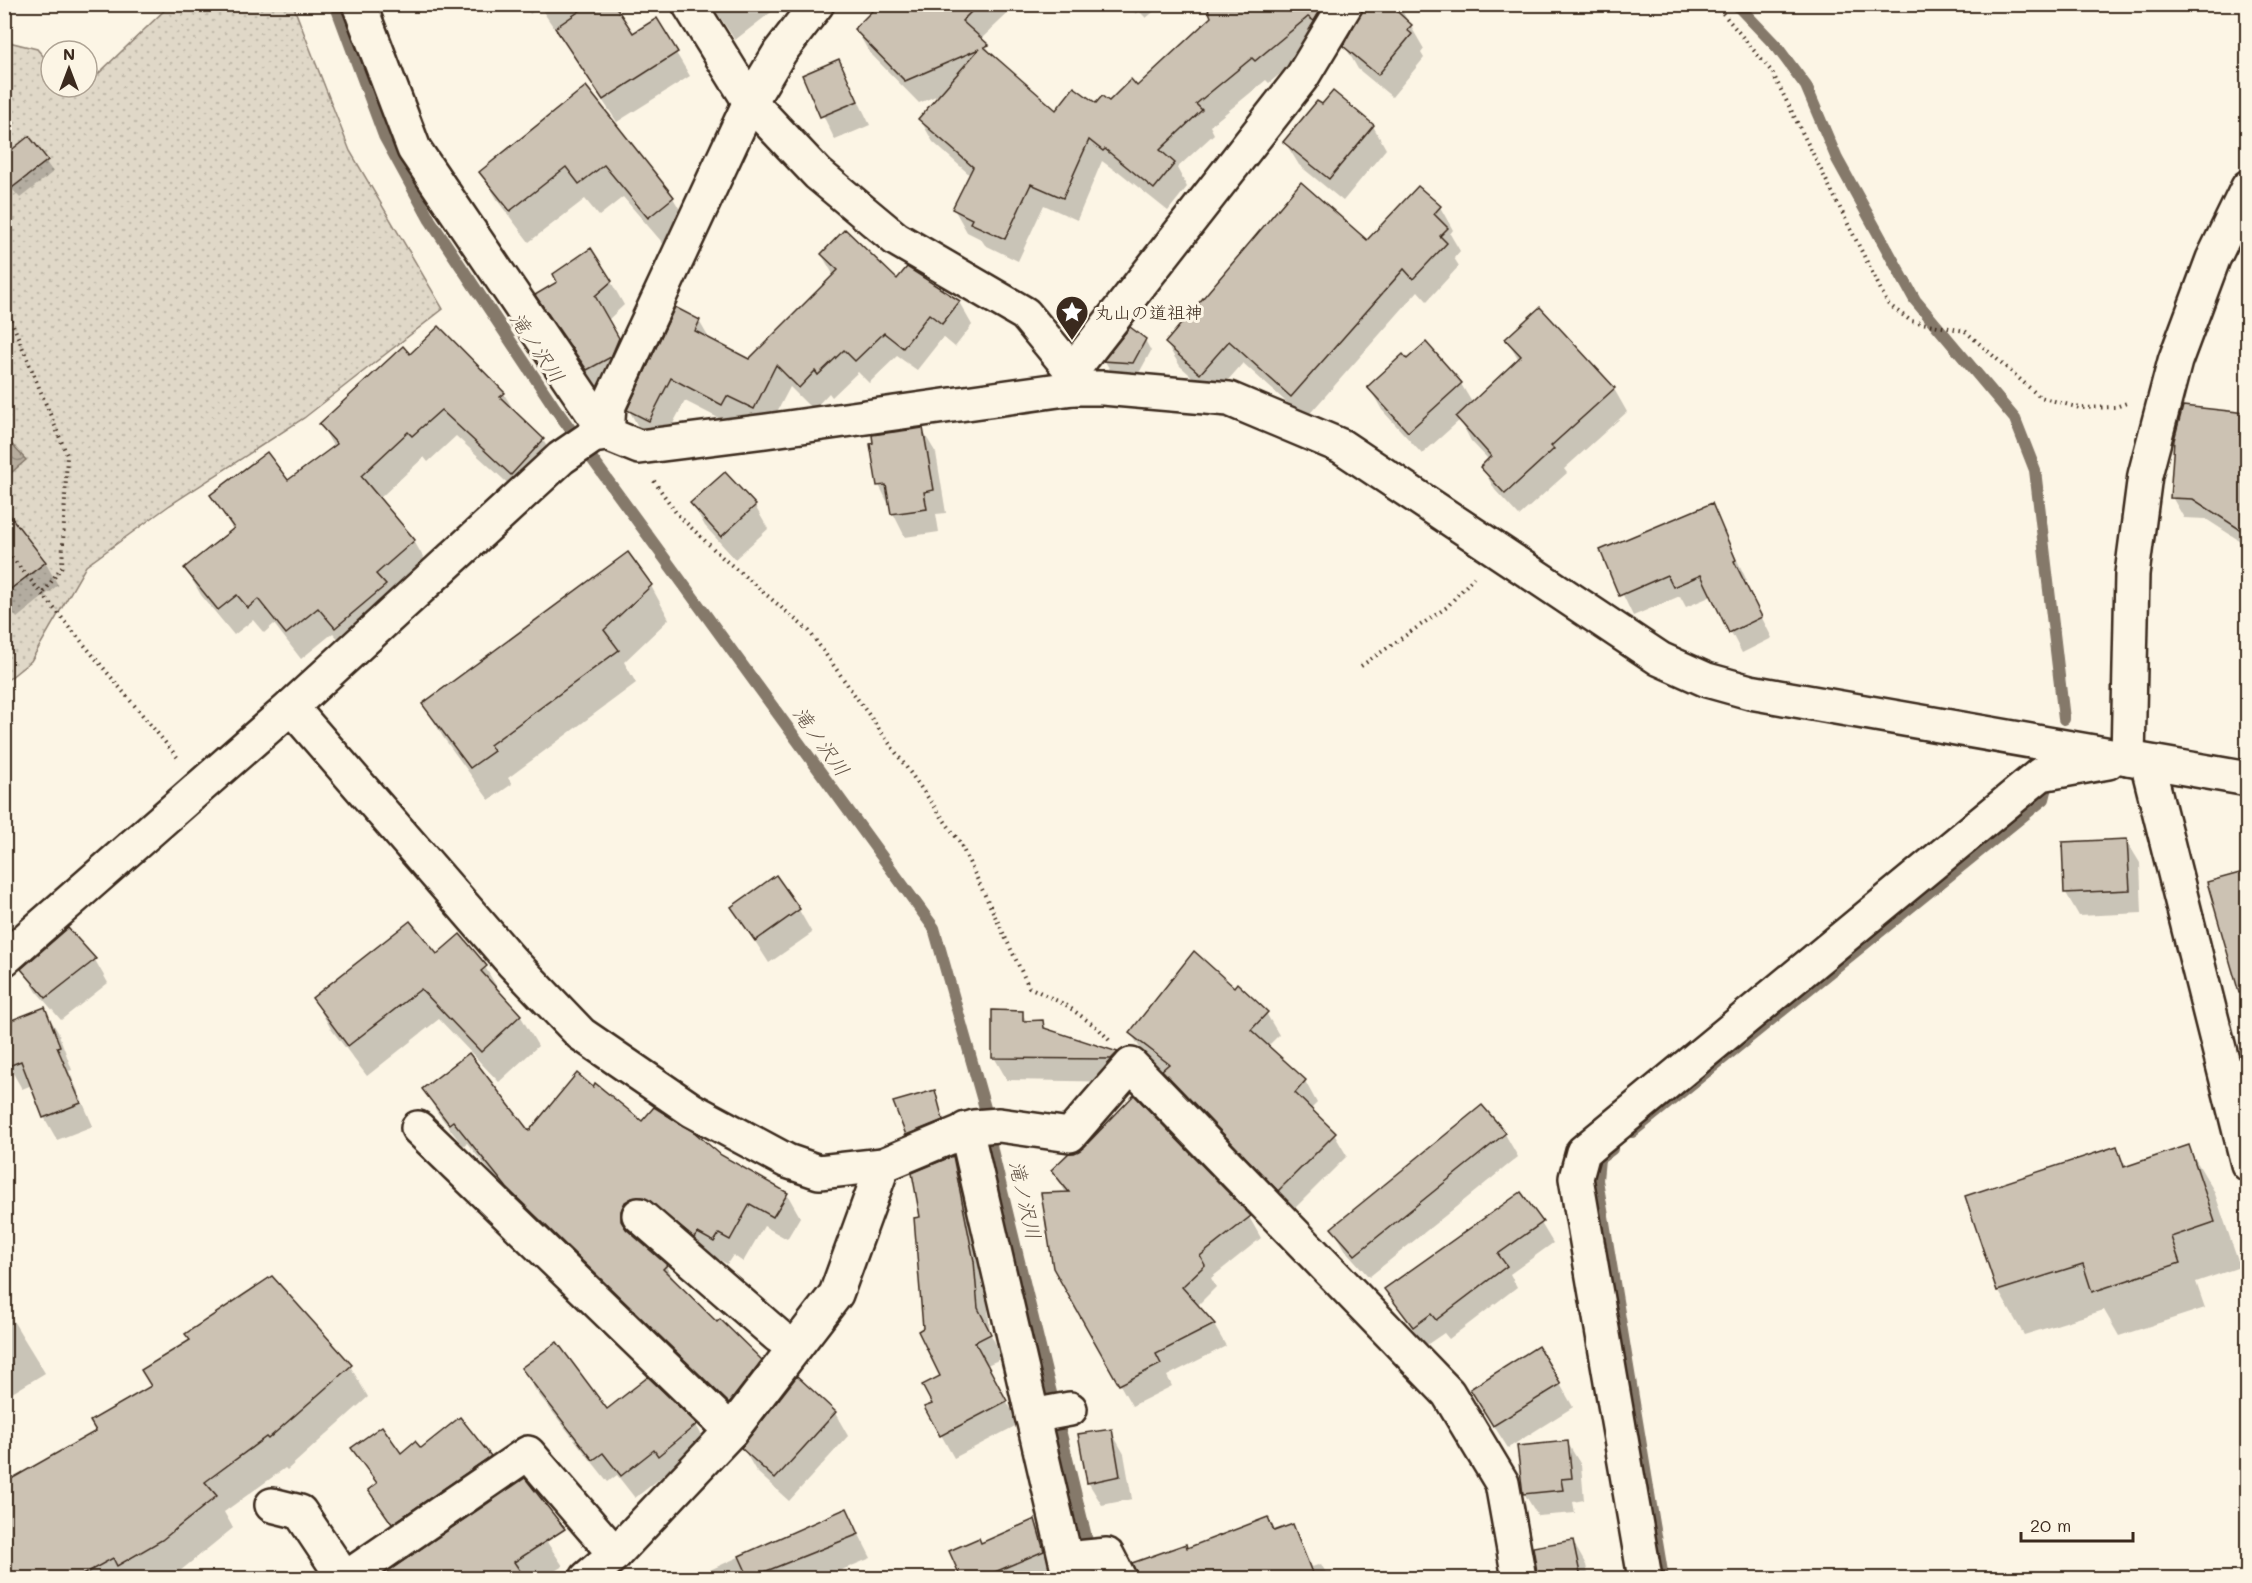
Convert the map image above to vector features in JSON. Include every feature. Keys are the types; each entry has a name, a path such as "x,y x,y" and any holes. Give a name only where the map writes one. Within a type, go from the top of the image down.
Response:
{"street":[{"path":"359,4 414,149 600,435 639,447 766,432 1072,380 1103,388 1229,399 1341,446 1660,659 1707,681 1750,692 2247,779"},
{"path":"689,4 750,102 819,174 896,239 1025,314 1072,380"},
{"path":"4,959 291,707 561,458 600,435 609,405 750,102 780,52 817,4"},
{"path":"1072,380 1302,77 1346,4"},
{"path":"2247,187 2213,259 2175,361 2145,475 2132,573 2137,760 2247,1164"},
{"path":"291,707 512,962 581,1034 692,1110 787,1161 819,1172 884,1165 980,1127 1070,1135 1131,1065 1448,1393 1502,1483 1520,1578"},
{"path":"1645,1578 1576,1178 1583,1152 2041,774 2137,760"},
{"path":"980,1127 1047,1413 1086,1566"},
{"path":"418,1128 730,1431"},
{"path":"587,1578 615,1554 730,1431 836,1294 884,1165"},
{"path":"639,1215 778,1335 795,1347"},
{"path":"272,1505 300,1512 345,1578 528,1453 615,1554"}],"path":[{"path":"1715,4 1772,72 1888,304 1911,321 1965,331 2040,397 2080,408 2116,407 2168,386"},
{"path":"4,303 67,455 62,566 43,594"},
{"path":"653,479 677,514 723,558 809,631 959,841 1029,987 1066,1005 1099,1029 1131,1065"},
{"path":"4,548 201,785"},
{"path":"1361,666 1447,607 1498,550"}],"shaded area":[{"path":"170,5 293,5 350,151 443,309 304,418 170,505 86,566 31,661 5,682 5,41 39,51 39,99 99,99 99,73"}],"water":[{"path":"4,436 26,460 5,478 4,478"}],"building":[{"path":"590,4 614,4 633,33 657,18 678,52 603,100 555,28"},
{"path":"879,4 979,4 962,21 989,45 984,47 1056,110 1074,87 1096,103 1102,96 1109,101 1131,79 1137,86 1211,17 1206,4 1324,4 1314,21 1308,17 1255,61 1252,58 1196,104 1202,110 1160,150 1175,163 1154,189 1105,149 1103,151 1089,140 1063,198 1031,184 1005,239 970,223 972,219 952,209 973,167 918,119 979,49 905,81 854,29"},
{"path":"1365,4 1389,4 1412,25 1407,30 1412,34 1378,75 1343,46"},
{"path":"839,59 858,101 820,117 802,75"},
{"path":"586,86 674,197 648,218 604,165 579,184 566,167 510,211 479,172"},
{"path":"1333,91 1374,125 1329,179 1283,142 1317,101 1322,104"},
{"path":"29,136 48,160 4,194 4,156"},
{"path":"1301,182 1367,240 1418,186 1441,206 1434,214 1448,228 1440,236 1447,243 1413,279 1404,269 1291,397 1229,341 1200,374 1165,343"},
{"path":"845,229 897,279 907,267 960,301 942,324 929,314 903,348 884,333 855,361 844,350 818,375 815,371 799,388 776,365 754,409 727,396 722,405 671,378 649,421 627,410 675,307 700,320 695,331 749,359 838,270 821,254"},
{"path":"591,248 612,281 595,296 619,338 611,357 587,370 535,295 557,282 553,274"},
{"path":"1540,307 1615,388 1551,446 1554,449 1505,494 1480,467 1491,456 1456,417 1521,356 1505,339"},
{"path":"439,326 505,393 500,397 544,439 511,475 441,410 412,436 408,432 361,476 415,540 376,574 386,585 335,628 318,608 286,634 258,599 248,608 237,595 218,610 184,568 234,528 210,495 267,452 288,480 337,444 319,424 403,346 410,354"},
{"path":"1130,327 1146,339 1133,363 1103,361"},
{"path":"1426,342 1462,383 1408,432 1367,387 1403,354 1407,359"},
{"path":"2183,406 2247,413 2247,534 2193,499 2170,498 2174,440"},
{"path":"923,428 934,490 924,492 927,509 891,514 886,485 877,486 870,444 873,443 872,435"},
{"path":"725,472 756,505 721,537 690,503"},
{"path":"1712,503 1736,560 1734,561 1762,617 1729,633 1701,575 1673,587 1667,575 1619,596 1600,550"},
{"path":"4,508 46,562 4,594"},
{"path":"628,552 652,585 604,630 619,650 490,745 494,751 470,768 422,704"},
{"path":"2127,839 2130,890 2064,893 2062,842"},
{"path":"2247,871 2247,992 2239,993 2207,882"},
{"path":"776,875 800,909 755,941 731,907"},
{"path":"410,921 437,954 460,934 487,966 481,971 521,1015 481,1052 421,989 348,1046 312,998"},
{"path":"68,928 96,959 46,998 21,969"},
{"path":"1194,951 1234,987 1237,983 1268,1012 1251,1030 1306,1080 1295,1093 1336,1133 1278,1191 1162,1070 1169,1064 1129,1033"},
{"path":"45,1007 60,1046 57,1047 81,1103 43,1118 21,1061 4,1068 4,1023"},
{"path":"992,1010 1023,1011 1023,1021 1043,1020 1044,1028 1118,1052 1111,1059 992,1058"},
{"path":"469,1053 529,1131 577,1073 593,1087 595,1083 642,1121 654,1107 694,1132 721,1155 788,1193 773,1217 750,1204 730,1240 719,1234 714,1242 698,1233 694,1238 643,1197 632,1198 625,1202 621,1211 621,1221 626,1229 667,1265 663,1269 717,1322 720,1319 762,1360 729,1403 507,1188 453,1121 449,1124 422,1089"},
{"path":"935,1090 943,1120 906,1135 893,1102"},
{"path":"1134,1095 1251,1216 1200,1256 1205,1265 1182,1287 1215,1324 1156,1354 1161,1364 1119,1385 1053,1268 1041,1193 1069,1192 1051,1170 1069,1153 1084,1147"},
{"path":"1482,1105 1506,1133 1355,1255 1331,1228"},
{"path":"2189,1145 2215,1222 2171,1237 2180,1263 2092,1292 2083,1264 1997,1291 1965,1196 2117,1146 2124,1167"},
{"path":"953,1156 974,1261 978,1308 991,1334 975,1342 1007,1401 940,1436 924,1407 932,1404 922,1385 940,1376 918,1331 923,1328 914,1218 920,1217 912,1173"},
{"path":"1521,1192 1543,1222 1498,1254 1507,1266 1436,1320 1431,1314 1413,1327 1384,1289"},
{"path":"272,1276 352,1365 268,1439 266,1437 205,1482 217,1496 162,1540 117,1566 113,1558 77,1578 4,1578 4,1483 96,1431 90,1421 151,1386 141,1370 190,1340 185,1334"},
{"path":"557,1342 607,1409 648,1377 697,1424 658,1456 654,1450 621,1476 603,1453 593,1460 521,1368"},
{"path":"1538,1346 1561,1384 1493,1426 1470,1389"},
{"path":"797,1376 836,1412 775,1479 741,1448"},
{"path":"460,1417 491,1456 392,1524 368,1490 377,1483 351,1448 382,1426 401,1453 415,1441 421,1448"},
{"path":"1112,1429 1120,1476 1087,1483 1078,1434"},
{"path":"1568,1441 1572,1478 1561,1479 1563,1490 1523,1494 1517,1446"},
{"path":"525,1478 565,1529 514,1562 525,1578 378,1578"},
{"path":"847,1508 859,1534 749,1578 739,1556"},
{"path":"1268,1517 1274,1531 1293,1524 1314,1578 1138,1578 1132,1563 1186,1544 1187,1548"},
{"path":"1035,1519 1044,1551 981,1578 961,1578 949,1551 979,1538 981,1543"},
{"path":"1573,1540 1581,1578 1538,1578 1533,1547"}],"waterway":[{"name":"滝ノ沢川","path":"335,4 384,136 430,220 555,408 934,928 985,1108 992,1150 1096,1578"},
{"path":"1736,4 1777,47 1806,86 1837,159 1915,300 2015,419 2035,470 2064,719"},
{"path":"1632,1132 2044,799 2049,779"},
{"path":"1612,1149 1599,1159 1597,1180 1663,1578"}],"place":[{"name":"丸山の道祖神","path":"1072,341"}]}
